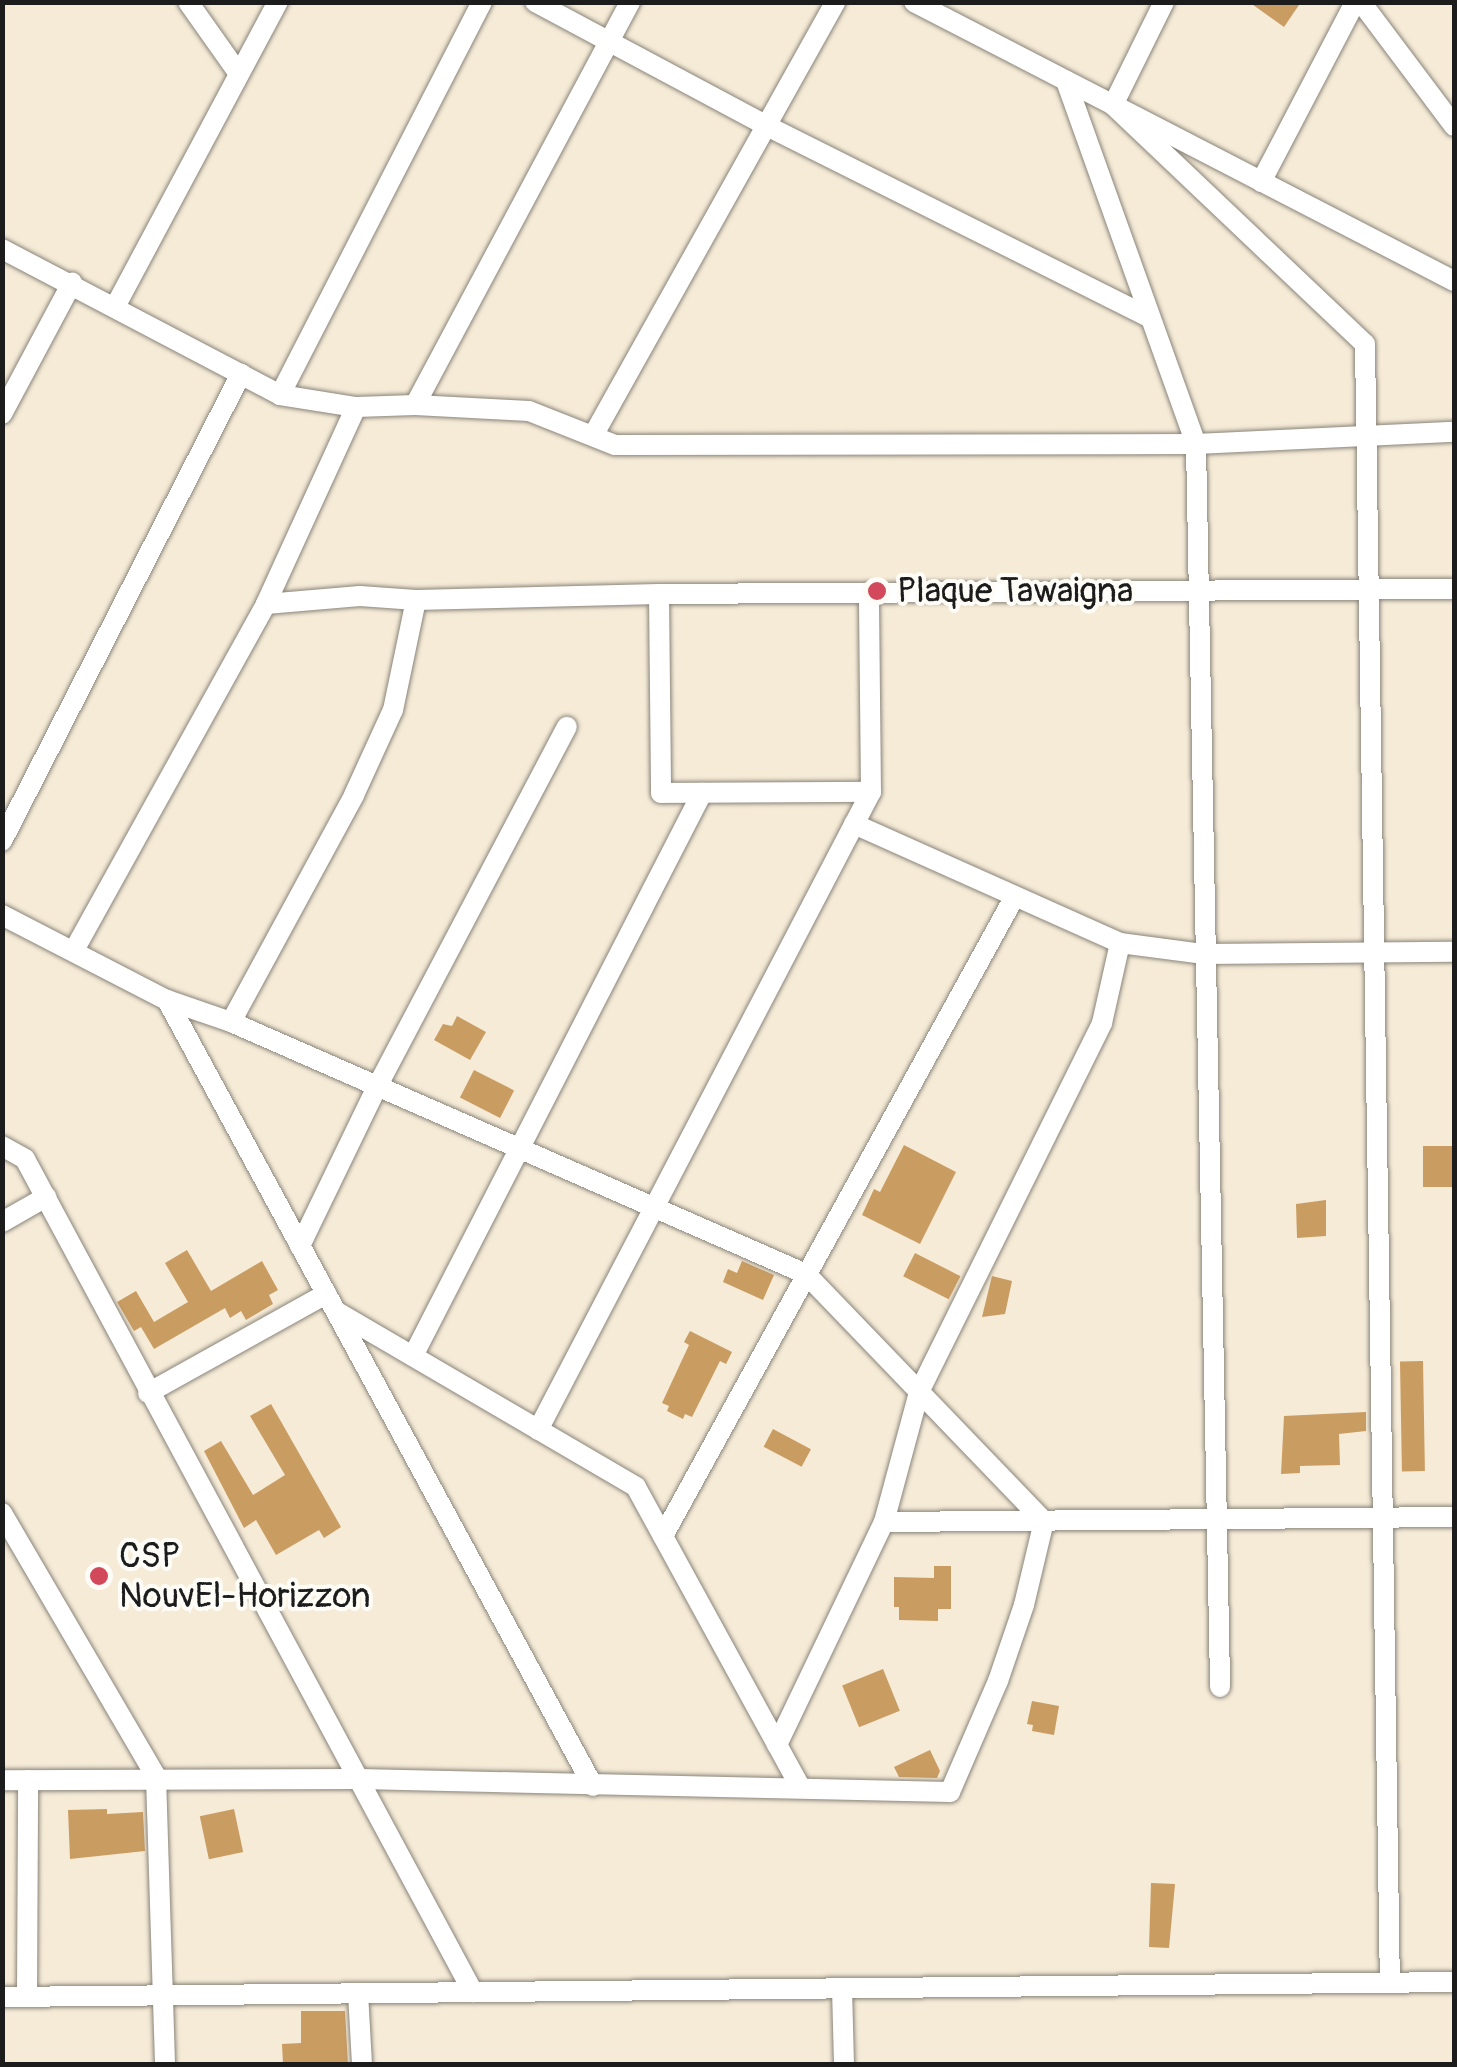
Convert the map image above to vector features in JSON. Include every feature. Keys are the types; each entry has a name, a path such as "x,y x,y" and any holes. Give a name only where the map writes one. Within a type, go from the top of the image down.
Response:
{"street":[{"path":"188,2 239,74"},
{"path":"116,305 278,2"},
{"path":"280,395 482,2"},
{"path":"535,2 767,126 1150,318"},
{"path":"415,405 630,2"},
{"path":"594,434 835,2"},
{"path":"914,2 1454,282"},
{"path":"1113,105 1164,2"},
{"path":"1261,182 1358,2 1454,126"},
{"path":"1066,81 1196,444 1220,1687"},
{"path":"1113,105 1365,344 1390,1983"},
{"path":"2,248 280,395 356,407 415,405 529,411 615,445 1196,444 1454,432"},
{"path":"2,414 72,283"},
{"path":"2,841 241,374"},
{"path":"74,951 266,604 356,407"},
{"path":"266,604 360,596 416,600 659,594 1454,589"},
{"path":"538,1430 871,792 869,592"},
{"path":"659,594 662,793 871,792"},
{"path":"231,1022 354,796 393,710 416,600"},
{"path":"300,1246 378,1086 567,727"},
{"path":"413,1356 702,793"},
{"path":"854,824 1120,943 1204,954 1454,952"},
{"path":"663,1536 1015,896"},
{"path":"2,915 167,1000 231,1022 806,1274 1044,1521"},
{"path":"778,1745 884,1522 919,1392 1102,1023 1120,943"},
{"path":"167,1000 593,1786"},
{"path":"2,1146 25,1159 473,1992"},
{"path":"2,1222 46,1197"},
{"path":"330,1302 413,1356 636,1488 800,1787"},
{"path":"148,1393 330,1302"},
{"path":"2,1513 156,1777 165,2064"},
{"path":"884,1522 1454,1518"},
{"path":"2,1780 359,1779 950,1792 998,1681 1024,1605 1044,1521"},
{"path":"27,1996 28,1780"},
{"path":"2,1997 1454,1982"},
{"path":"842,1988 844,2064"},
{"path":"358,1993 362,2064"}],"building":[{"path":"1249,2 1301,2 1284,27"},
{"path":"457,1016 486,1032 470,1060 434,1040 443,1024 452,1026"},
{"path":"474,1070 514,1090 500,1118 460,1098"},
{"path":"904,1145 956,1172 920,1244 862,1215 874,1189 880,1192"},
{"path":"1423,1146 1454,1146 1454,1187 1423,1187"},
{"path":"1326,1200 1326,1236 1297,1238 1296,1204"},
{"path":"187,1250 211,1291 262,1261 278,1290 269,1295 273,1304 246,1320 241,1311 230,1318 225,1308 154,1349 141,1327 134,1331 117,1302 136,1291 154,1322 188,1302 165,1263"},
{"path":"915,1253 960,1276 949,1299 903,1276"},
{"path":"742,1261 774,1275 763,1300 723,1282 728,1269 737,1273"},
{"path":"992,1276 1012,1281 1005,1314 982,1317"},
{"path":"690,1331 732,1352 726,1364 720,1361 692,1417 685,1414 683,1419 667,1411 669,1406 662,1403 689,1345 684,1342"},
{"path":"1400,1361 1423,1361 1425,1471 1402,1471"},
{"path":"271,1404 341,1527 324,1538 319,1530 276,1555 256,1520 244,1528 204,1451 221,1441 253,1495 285,1475 250,1416"},
{"path":"1366,1412 1366,1431 1339,1434 1340,1465 1300,1466 1300,1473 1281,1474 1284,1416"},
{"path":"773,1429 811,1449 802,1467 764,1447"},
{"path":"934,1566 951,1566 951,1609 938,1609 938,1621 899,1620 899,1607 894,1607 894,1577 934,1578"},
{"path":"883,1669 900,1711 859,1727 842,1685"},
{"path":"1032,1701 1059,1706 1054,1735 1032,1731 1033,1725 1027,1724"},
{"path":"930,1750 940,1771 937,1778 899,1777 894,1767"},
{"path":"107,1809 107,1814 143,1812 145,1851 70,1859 68,1810"},
{"path":"234,1809 243,1852 209,1859 200,1816"},
{"path":"1151,1883 1175,1884 1169,1948 1149,1947"},
{"path":"301,2011 345,2011 348,2064 283,2064 282,2044 301,2043"}],"place":[{"name":"Plaque Tawaigna","path":"877,591"},
{"name":"CSP NouvEl-Horizzon","path":"99,1576"}]}
